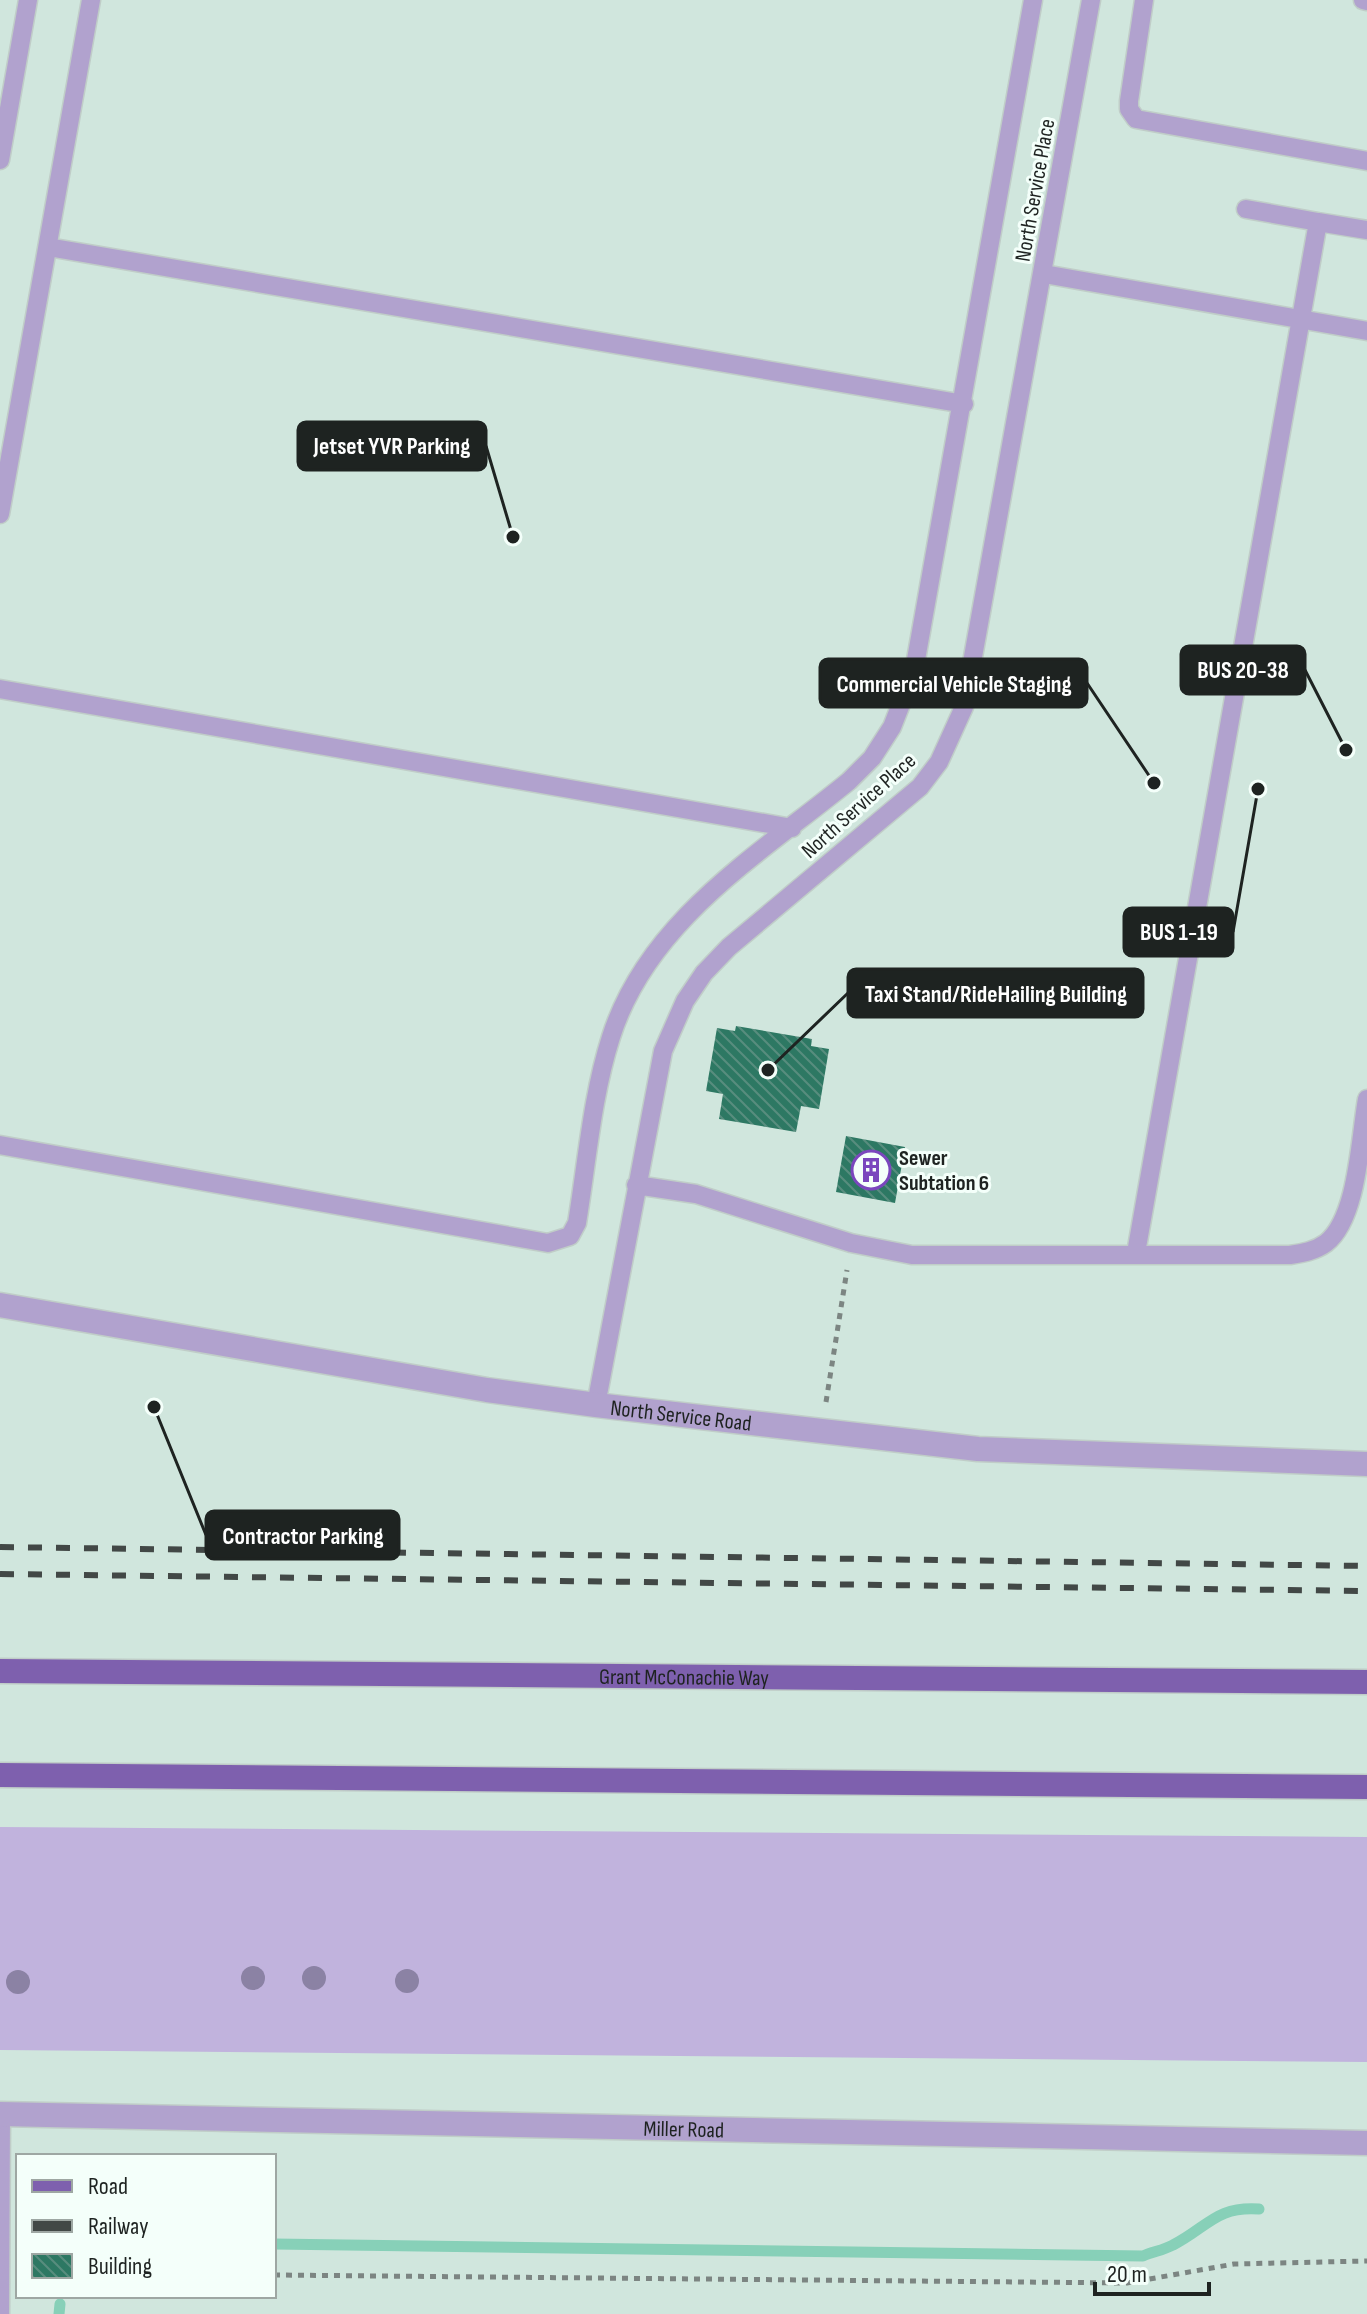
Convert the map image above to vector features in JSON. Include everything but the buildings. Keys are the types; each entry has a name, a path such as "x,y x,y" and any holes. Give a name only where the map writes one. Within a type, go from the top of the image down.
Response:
{"main road":[{"name":"Grant McConachie Way","path":"0,1671 1367,1682"},
{"path":"0,1775 1367,1787"}],"street":[{"name":"North Service Road","path":"0,1305 487,1390 596,1405 978,1449 1367,1464"},
{"name":"Miller Road","path":"0,2114 1367,2143"}],"lane":[{"path":"0,160 28,0"},
{"path":"0,514 91,0"},
{"path":"0,1145 548,1243 564,1240 577,1223 611,1037 625,1002 645,968 692,909 872,758 907,696 964,404 1033,0"},
{"name":"North Service Place","path":"596,1405 636,1185 663,1051 672,1025 704,973 729,947 920,787 939,762 956,730 971,678 1091,0"},
{"path":"1144,0 1129,101 1129,109 1136,119 1367,161"},
{"path":"1246,209 1367,230"},
{"path":"1136,1253 1318,222"},
{"path":"48,247 964,404"},
{"path":"1044,274 1367,331"},
{"path":"0,689 792,828"},
{"path":"636,1185 696,1194 851,1243 922,1255 1290,1255 1310,1252 1325,1243 1344,1221 1367,1099"},
{"path":"0,2114 0,2314"}],"path":[{"path":"822,1431 851,1243"},
{"path":"276,2275 1127,2283 1234,2264 1367,2261"}],"shaded area":[{"path":"0,0 1367,0 1367,2314 0,2314"},
{"path":"0,1827 1367,1837 1367,2062 0,2050"}],"waterway":[{"path":"276,2244 1143,2256 1173,2245 1222,2214 1259,2209"},
{"path":"59,2314 60,2304"}],"railway":[{"path":"0,1547 1367,1566"},
{"path":"0,1574 1367,1591"}],"place":[{"name":"Jetset YVR Parking","path":"513,537"},
{"name":"BUS 20-38","path":"1346,750"},
{"name":"Commercial Vehicle Staging","path":"1154,783"},
{"name":"BUS 1-19","path":"1258,789"},
{"name":"Taxi Stand/RideHailing Building","path":"768,1070"},
{"name":"Sewer Subtation 6","path":"871,1170"},
{"name":"Contractor Parking","path":"154,1407"}]}
